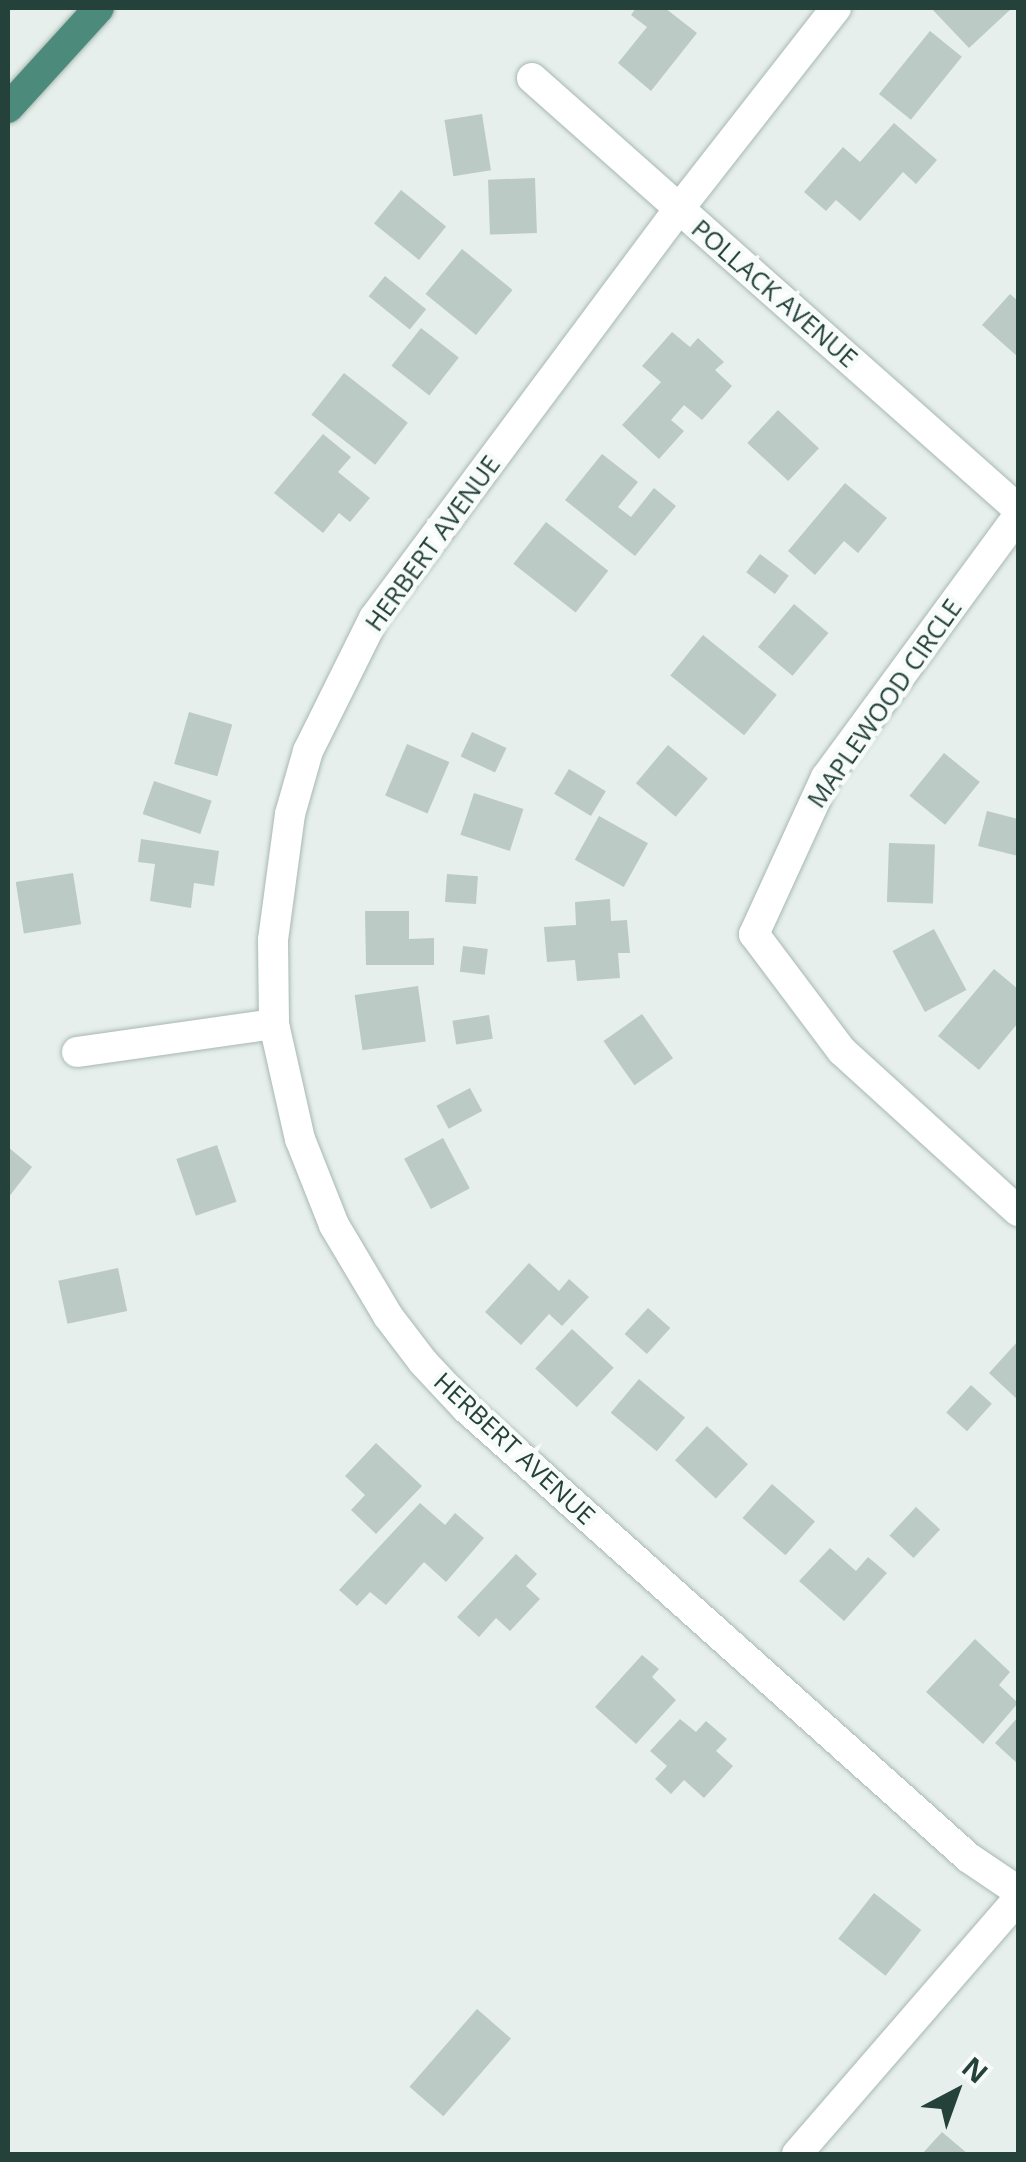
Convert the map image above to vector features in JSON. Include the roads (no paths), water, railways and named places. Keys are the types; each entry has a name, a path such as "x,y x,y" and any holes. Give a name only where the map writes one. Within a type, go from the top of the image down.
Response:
{"highway":[{"path":"8,108 99,8"}],"street":[{"name":"HERBERT AVENUE","path":"836,8 678,210 374,618 308,751 279,876 272,940 274,1024 300,1138 320,1194 360,1272 424,1362 466,1408 969,1858 1018,1891"},
{"name":"POLLACK AVENUE","path":"532,78 1018,509"},
{"name":"MAPLEWOOD CIRCLE","path":"1018,516 826,776 754,934 842,1051 1018,1210"},
{"path":"78,1052 274,1024"},
{"path":"796,2154 1018,1899"}]}
